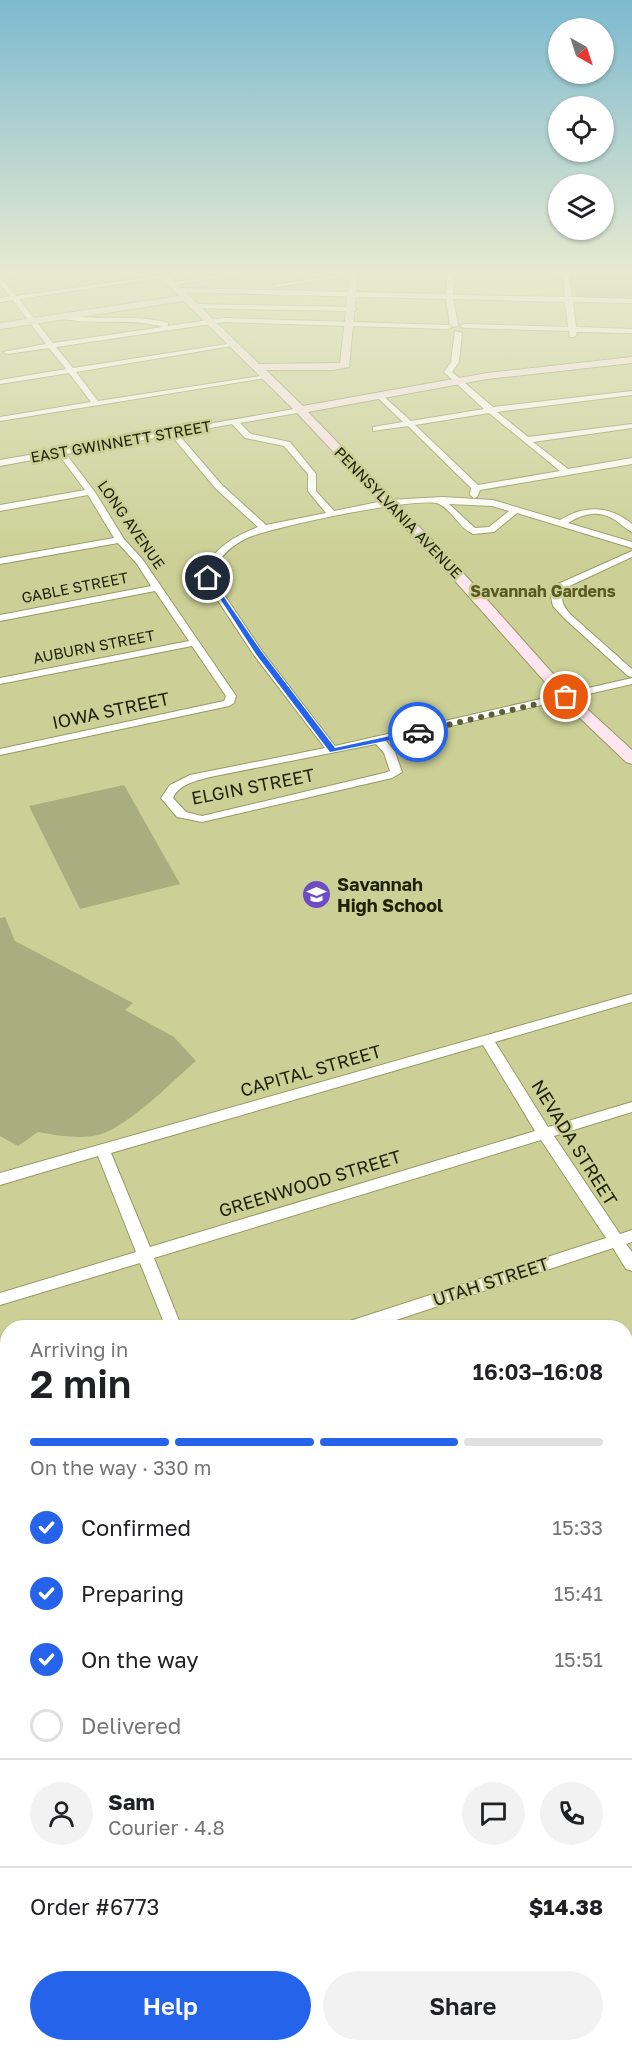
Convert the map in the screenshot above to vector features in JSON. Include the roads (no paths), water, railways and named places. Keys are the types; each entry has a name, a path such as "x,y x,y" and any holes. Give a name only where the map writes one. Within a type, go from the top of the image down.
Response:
{"main road":[{"path":"257,367 277,367"},
{"name":"PENNSYLVANIA AVENUE","path":"257,367 508,629 566,697 629,752"},
{"name":"EAST GWINNETT STREET","path":"300,410 457,381 576,367"}],"street":[{"path":"67,367 95,402"},
{"path":"0,382 97,367"},
{"path":"452,367 448,372 457,381 526,441 565,471"},
{"path":"0,419 95,402 267,377"},
{"path":"376,429 490,410 630,395"},
{"path":"381,396 476,488"},
{"name":"EAST GWINNETT STREET","path":"0,463 62,454 300,410"},
{"path":"234,422 248,436 287,444 309,470 313,479 312,491 333,515"},
{"path":"526,441 632,426"},
{"path":"173,433 219,487 264,528"},
{"name":"LONG AVENUE","path":"62,454 90,492 120,540 140,562 231,696 229,703"},
{"path":"476,488 632,461"},
{"path":"473,500 476,488"},
{"path":"0,508 90,492"},
{"path":"442,500 473,531 491,530 517,510"},
{"path":"333,750 258,652 208,578 210,567 220,552 242,537 264,528 388,503 442,500 473,500 629,541"},
{"path":"563,522 576,514 598,511 614,514 632,529"},
{"path":"0,561 120,540"},
{"path":"632,554 561,586 556,597 558,606 567,616 632,674"},
{"name":"GABLE STREET","path":"0,618 156,588"},
{"name":"AUBURN STREET","path":"0,681 193,643"},
{"name":"ELGIN STREET","path":"379,740 395,765 396,772 388,776 202,819 188,819 175,811 167,798 172,788 183,782 379,740 488,717 632,681"},
{"name":"IOWA STREET","path":"0,752 229,703"},
{"name":"CAPITAL STREET","path":"0,1179 632,998"},
{"name":"NEVADA STREET","path":"486,1039 544,1133 632,1265"},
{"name":"GREENWOOD STREET","path":"0,1299 632,1107"},
{"path":"103,1150 171,1320"},
{"name":"UTAH STREET","path":"375,1320 632,1236"}],"place":[{"name":"Savannah High School","path":"316,895"}],"district":[{"name":"Savannah Gardens","path":"543,591"}]}
